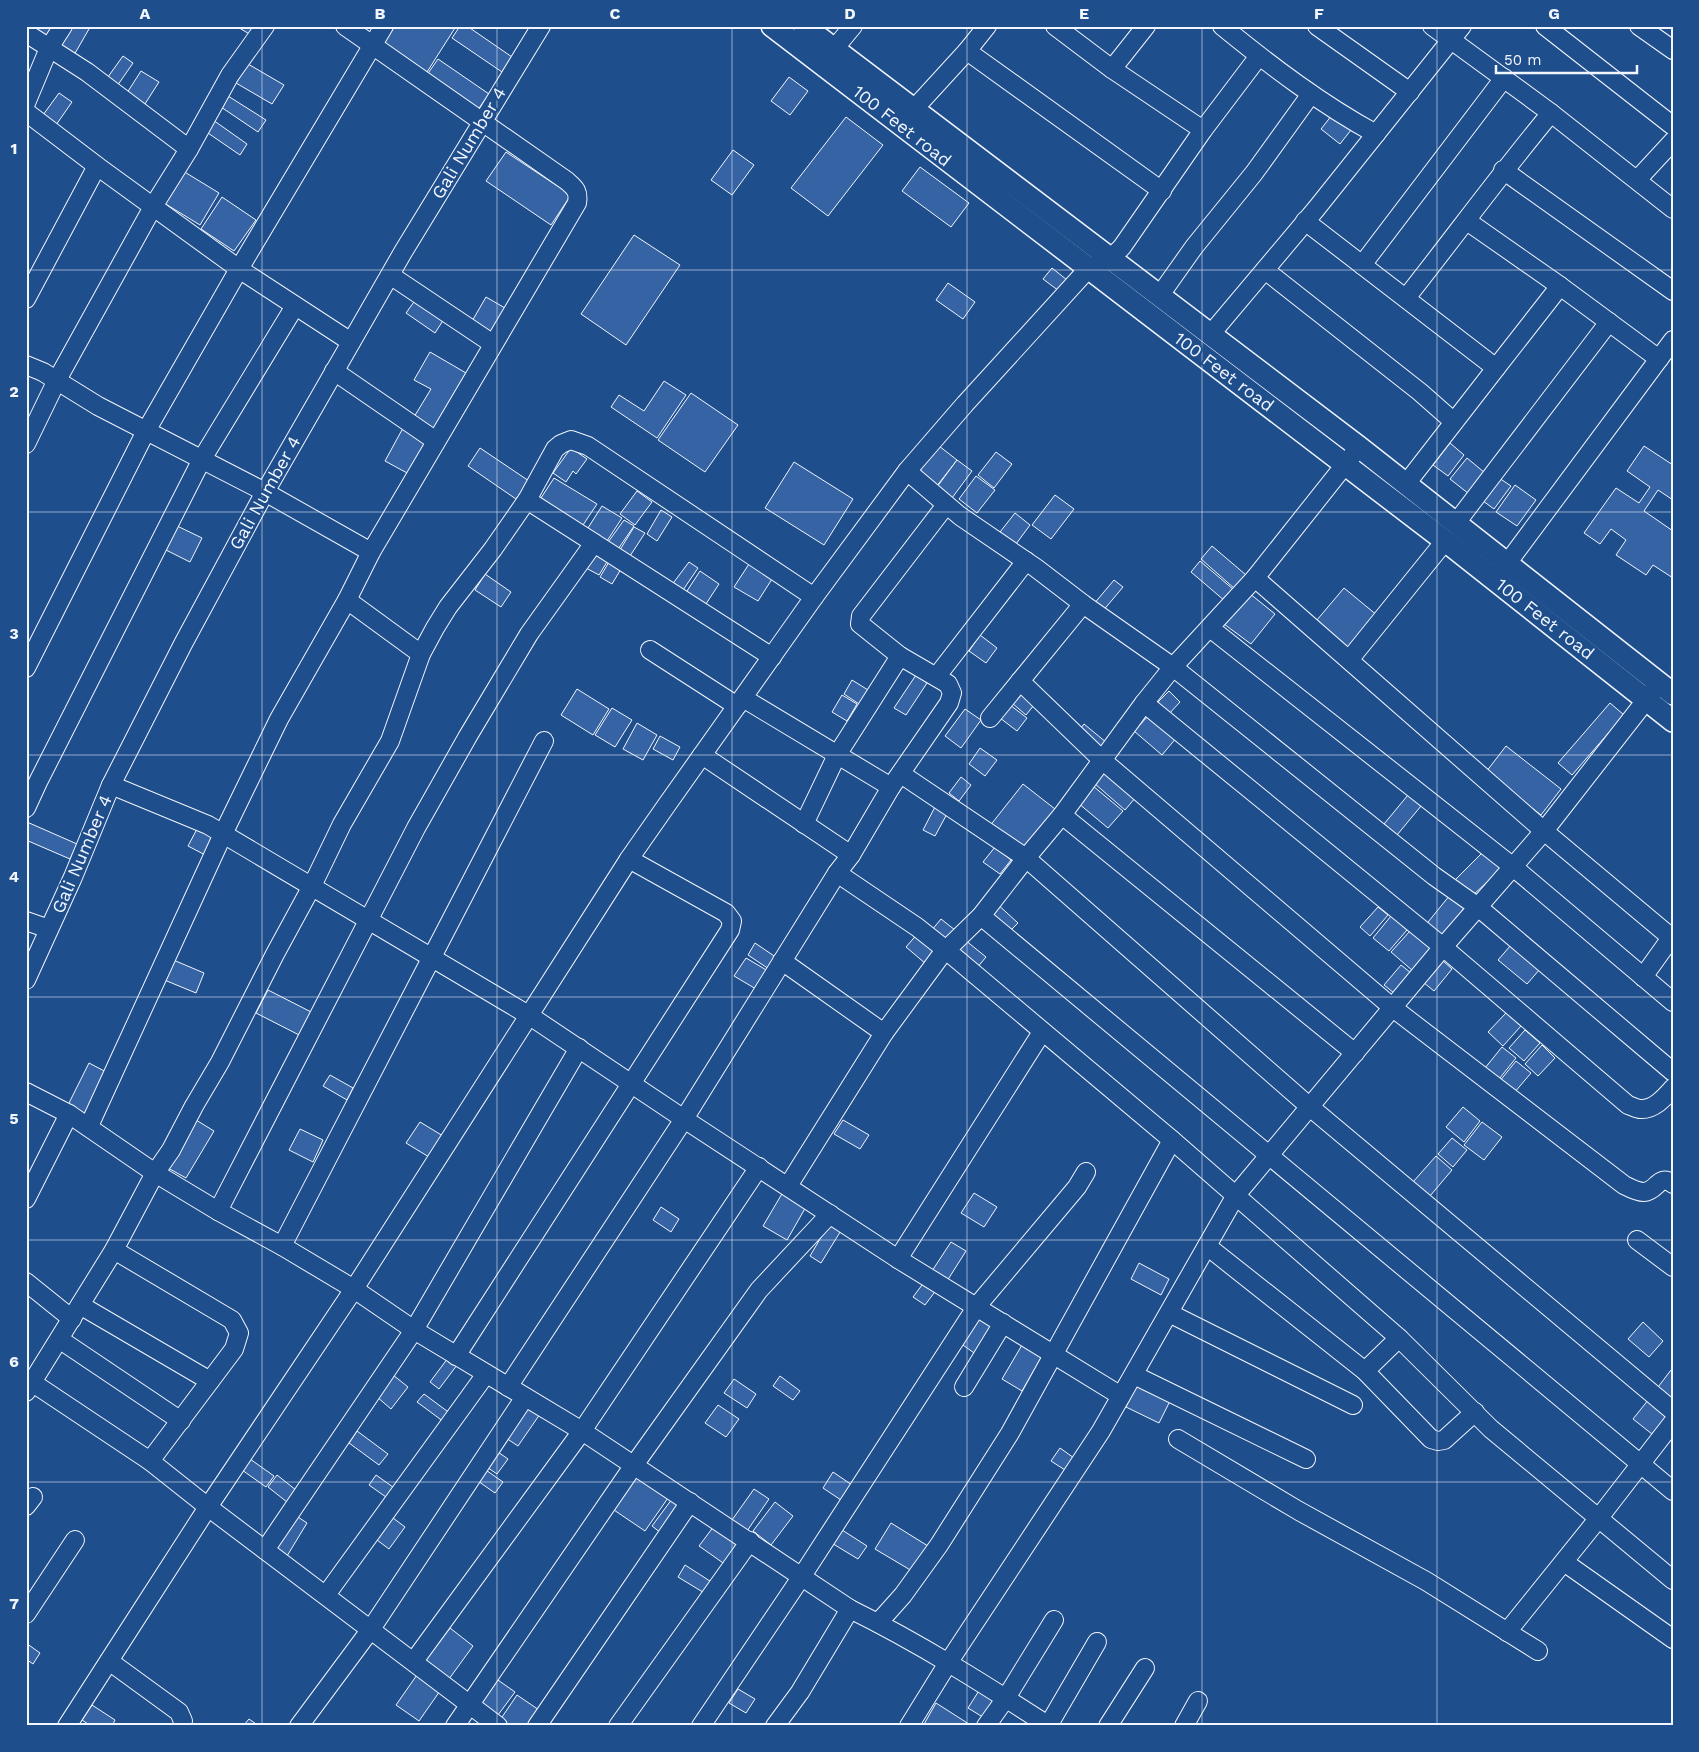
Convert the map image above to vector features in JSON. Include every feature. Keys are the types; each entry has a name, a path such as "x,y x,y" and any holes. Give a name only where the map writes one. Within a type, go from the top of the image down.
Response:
{"street":[{"path":"26,103 49,48 63,26"},
{"path":"26,444 57,380 154,206 189,149 230,75 265,26"},
{"path":"89,1126 223,834 279,719 347,600 371,552 577,203 578,195 576,189 567,181 345,26"},
{"path":"26,668 146,431 239,269 384,26"},
{"name":"Gali Number 4","path":"26,980 111,785 183,644 265,492 390,275 541,26"},
{"name":"100 Feet road","path":"772,26 1345,464 1451,532 1660,692 1673,720"},
{"name":"100 Feet road","path":"804,26 1406,484 1451,532"},
{"path":"834,49 853,26"},
{"path":"913,110 967,51 987,26"},
{"path":"1112,69 1146,26"},
{"path":"1222,26 1311,94 1347,118 1376,134"},
{"path":"1317,26 1410,92"},
{"path":"1432,26 1551,113 1673,209"},
{"path":"1210,335 1376,134 1462,26"},
{"path":"1544,26 1673,126"},
{"path":"1639,26 1673,50"},
{"path":"1064,29 1112,69 1203,130"},
{"path":"26,32 88,72 189,149"},
{"path":"967,51 1162,191"},
{"path":"67,1726 208,1508 354,1289 629,859 814,597 907,471 965,404 1088,269 1110,259 1122,247 1203,130 1259,56"},
{"path":"1362,265 1504,78"},
{"path":"1160,295 1194,247 1254,173 1311,94"},
{"path":"26,112 239,269 351,342"},
{"path":"1406,298 1467,221 1503,170 1551,113"},
{"path":"1637,180 1673,141"},
{"path":"26,299 97,166"},
{"path":"1503,170 1673,291"},
{"path":"1305,221 1496,368"},
{"path":"1467,221 1560,286 1658,359"},
{"path":"1265,270 1420,392 1454,422"},
{"path":"390,275 493,344"},
{"path":"1406,484 1560,286"},
{"path":"26,808 202,459 295,306"},
{"path":"1349,660 1451,532 1609,322"},
{"path":"1501,572 1673,340"},
{"path":"26,365 57,380 98,406 265,492 371,552"},
{"path":"334,371 436,441"},
{"path":"498,1726 208,1508 150,1461 29,1387 114,1250 155,1173 171,1150 220,1062 312,886 342,824 390,741 421,654 448,607 493,549 527,500 555,449 560,444 571,440 588,446 814,597"},
{"path":"788,1186 884,1033 946,950 981,916 1062,815 1144,703 1173,667 1255,578 1359,448"},
{"path":"907,471 960,516 1173,667 1434,876 1478,907 1673,1072"},
{"path":"527,500 772,657"},
{"path":"508,1387 684,1119 837,873 851,855 896,781 949,703 952,693 948,684 900,656 860,624 861,616 946,505"},
{"path":"218,1211 421,819 529,634 594,542"},
{"path":"936,676 1026,561"},
{"path":"1255,578 1544,830 1672,937 1643,977"},
{"path":"347,600 421,654"},
{"path":"990,718 1083,604"},
{"path":"1210,628 1512,866 1673,1002"},
{"path":"650,650 837,755 896,781 1026,858 1310,1107 1673,1411"},
{"path":"804,824 837,755 900,656"},
{"path":"1020,681 1102,760 1393,1008 1624,1185 1642,1192 1652,1188 1662,1180 1673,1184"},
{"path":"909,1726 948,1663 1101,1432 1236,1195 1660,692"},
{"path":"1144,703 1443,948 1628,1105 1640,1109 1653,1106 1670,1098"},
{"path":"282,1246 544,741"},
{"path":"702,755 851,855"},
{"path":"111,785 208,825 431,956 530,1016 898,1259 1121,1396"},
{"path":"1062,815 1355,1052"},
{"path":"456,1356 730,930 732,921 726,913 629,859"},
{"path":"837,873 917,927 946,950 1172,1140 1399,1338 1492,1429 1673,1580"},
{"path":"981,916 1673,1491"},
{"path":"26,921 49,929"},
{"path":"782,961 884,1033"},
{"path":"898,1259 1042,1032"},
{"path":"265,1550 414,1330 579,1048"},
{"path":"26,1092 89,1126 155,1173 354,1289 414,1330 582,1431 850,1609 948,1663 1049,1726 1097,1642"},
{"path":"26,1200 69,1114"},
{"path":"878,1623 903,1595 939,1545 1010,1433 1172,1140"},
{"path":"414,1661 582,1431 759,1167"},
{"path":"701,1726 802,1576 976,1306 1077,1187 1086,1172"},
{"path":"456,1726 634,1465 759,1290 830,1214"},
{"path":"1637,1240 1673,1267"},
{"path":"1207,1246 1366,1371 1431,1439 1444,1440 1475,1412"},
{"path":"114,1250 232,1320 239,1333 234,1349 150,1461"},
{"path":"26,1282 76,1312 210,1381"},
{"path":"1169,1313 1352,1405"},
{"path":"964,1387 1003,1323"},
{"path":"1366,1371 1399,1338"},
{"path":"59,1339 181,1421"},
{"path":"326,1595 486,1374"},
{"path":"1134,1375 1306,1459"},
{"path":"299,1726 371,1629 525,1397"},
{"path":"1507,1632 1673,1422"},
{"path":"1178,1439 1299,1511 1426,1581 1538,1651"},
{"path":"537,1726 690,1502"},
{"path":"26,1614 75,1540"},
{"path":"618,1726 750,1541"},
{"path":"1564,1562 1673,1639"},
{"path":"776,1726 800,1692 850,1609"},
{"path":"986,1726 1006,1698 1054,1620"},
{"path":"109,1661 179,1712 183,1721 182,1726"},
{"path":"1108,1726 1145,1668"},
{"path":"1184,1726 1198,1701"}],"building":[{"path":"28,26 52,26 46,36"},
{"path":"69,26 85,26 89,29 74,55 58,46"},
{"path":"236,26 257,26 251,35"},
{"path":"389,26 453,26 455,28 427,72 379,42"},
{"path":"460,26 467,26 512,57 502,72 452,38"},
{"path":"123,56 133,63 115,89 105,81"},
{"path":"438,59 489,94 475,114 424,79"},
{"path":"248,64 284,85 272,104 236,83"},
{"path":"141,71 159,82 143,107 125,96"},
{"path":"789,77 808,91 790,115 771,101"},
{"path":"59,93 72,102 56,125 43,115"},
{"path":"228,96 266,120 258,132 221,107"},
{"path":"1332,115 1351,130 1340,144 1321,129"},
{"path":"846,117 883,145 828,216 791,188"},
{"path":"213,120 247,144 240,155 205,131"},
{"path":"733,150 754,165 732,195 711,180"},
{"path":"506,152 571,195 551,225 486,181"},
{"path":"920,167 969,203 951,227 902,191"},
{"path":"183,171 219,193 200,225 164,203"},
{"path":"222,197 256,220 234,251 201,229"},
{"path":"634,235 680,265 626,345 581,314"},
{"path":"1052,268 1067,280 1059,291 1043,279"},
{"path":"948,283 975,302 963,319 936,300"},
{"path":"486,297 505,308 490,334 471,323"},
{"path":"416,299 444,319 435,333 406,313"},
{"path":"430,352 466,373 433,429 414,417 431,389 414,380"},
{"path":"664,381 686,395 657,438 611,407 619,395 644,411"},
{"path":"691,393 738,425 705,472 658,440"},
{"path":"403,428 427,442 409,474 385,461"},
{"path":"1450,443 1464,455 1448,476 1433,465"},
{"path":"939,446 957,460 936,487 918,473"},
{"path":"1644,446 1673,465 1673,500 1658,490 1644,511 1673,531 1673,578 1653,565 1646,575 1616,555 1626,540 1611,529 1600,544 1584,533 1616,488 1639,503 1650,487 1627,471"},
{"path":"480,448 529,481 516,499 468,466"},
{"path":"571,448 587,459 576,474 573,471 566,482 553,473"},
{"path":"996,452 1012,464 994,488 978,475"},
{"path":"1467,458 1485,473 1469,494 1450,479"},
{"path":"957,460 972,471 952,498 937,487"},
{"path":"794,462 853,499 824,545 765,508"},
{"path":"976,476 995,490 977,513 959,499"},
{"path":"1496,476 1511,486 1494,509 1479,498"},
{"path":"554,478 597,504 581,528 539,501"},
{"path":"1515,485 1536,500 1517,526 1496,512"},
{"path":"637,491 652,502 635,525 620,514"},
{"path":"1055,495 1074,509 1051,539 1032,525"},
{"path":"602,506 622,518 605,544 586,531"},
{"path":"661,510 672,517 657,541 647,534"},
{"path":"1015,513 1030,525 1016,544 1000,532"},
{"path":"624,520 634,526 616,552 606,545"},
{"path":"173,524 202,538 190,562 162,548"},
{"path":"634,527 645,533 628,559 618,553"},
{"path":"1212,546 1246,575 1235,589 1201,559"},
{"path":"597,549 610,557 599,575 586,568"},
{"path":"612,557 624,564 612,584 600,577"},
{"path":"1200,561 1234,590 1225,601 1191,572"},
{"path":"689,562 698,568 681,593 671,586"},
{"path":"749,564 772,579 758,601 734,587"},
{"path":"700,571 719,584 704,607 685,594"},
{"path":"485,574 511,592 501,607 475,590"},
{"path":"1114,580 1123,587 1102,612 1093,605"},
{"path":"1344,588 1378,616 1345,655 1311,627"},
{"path":"1249,593 1275,614 1251,644 1224,624"},
{"path":"980,635 997,648 986,663 969,651"},
{"path":"916,675 927,683 906,715 894,708"},
{"path":"852,680 868,690 859,704 844,694"},
{"path":"577,689 609,709 593,735 561,715"},
{"path":"1169,691 1180,702 1167,716 1155,705"},
{"path":"1019,693 1034,705 1026,715 1012,703"},
{"path":"842,695 857,704 847,721 832,712"},
{"path":"1610,703 1624,715 1572,775 1558,763"},
{"path":"1010,705 1027,718 1017,731 1000,718"},
{"path":"612,708 632,720 615,747 595,735"},
{"path":"965,709 981,720 961,748 945,736"},
{"path":"1150,714 1177,737 1162,755 1134,731"},
{"path":"637,723 657,735 643,760 623,749"},
{"path":"1084,724 1107,743 1101,751 1077,733"},
{"path":"660,736 680,747 673,760 653,749"},
{"path":"1506,746 1561,789 1541,815 1486,772"},
{"path":"980,748 997,760 985,776 969,764"},
{"path":"1105,770 1136,797 1125,810 1094,783"},
{"path":"961,777 971,785 959,801 949,793"},
{"path":"1023,784 1055,809 1020,852 989,827"},
{"path":"1093,786 1123,811 1108,828 1078,803"},
{"path":"1408,795 1421,806 1397,835 1384,824"},
{"path":"936,805 948,812 935,836 923,830"},
{"path":"27,822 77,844 70,859 26,840"},
{"path":"197,829 220,841 211,858 188,846"},
{"path":"995,847 1011,860 1000,874 983,862"},
{"path":"1485,850 1503,867 1471,897 1454,881"},
{"path":"1450,895 1465,907 1440,939 1424,927"},
{"path":"995,902 1018,923 1008,933 985,912"},
{"path":"1378,907 1388,915 1370,936 1360,927"},
{"path":"1391,916 1407,930 1389,951 1373,938"},
{"path":"941,919 955,930 945,942 931,931"},
{"path":"1410,931 1432,950 1413,971 1391,952"},
{"path":"919,932 939,949 926,964 906,947"},
{"path":"965,940 986,957 976,969 955,952"},
{"path":"755,943 777,958 769,969 748,955"},
{"path":"1511,945 1540,969 1527,984 1498,960"},
{"path":"746,958 768,971 756,989 734,976"},
{"path":"171,959 204,973 196,993 162,979"},
{"path":"1442,960 1452,969 1434,991 1423,982"},
{"path":"1401,965 1411,973 1394,993 1384,985"},
{"path":"268,990 317,1015 305,1038 256,1013"},
{"path":"1506,1013 1521,1026 1503,1046 1488,1032"},
{"path":"1525,1030 1540,1043 1524,1061 1509,1048"},
{"path":"1542,1045 1555,1058 1538,1076 1525,1064"},
{"path":"1502,1047 1516,1058 1499,1079 1485,1068"},
{"path":"1516,1061 1531,1073 1514,1093 1499,1082"},
{"path":"89,1063 110,1074 88,1118 67,1107"},
{"path":"330,1075 353,1088 347,1100 323,1086"},
{"path":"1463,1107 1480,1121 1464,1142 1446,1127"},
{"path":"196,1120 214,1131 186,1178 168,1168"},
{"path":"843,1120 869,1135 860,1149 834,1134"},
{"path":"420,1122 443,1136 429,1157 406,1143"},
{"path":"1482,1122 1502,1137 1484,1160 1464,1145"},
{"path":"300,1129 323,1140 313,1162 289,1150"},
{"path":"1452,1138 1467,1150 1453,1167 1438,1154"},
{"path":"1436,1156 1452,1170 1430,1196 1413,1182"},
{"path":"783,1192 807,1205 787,1240 763,1226"},
{"path":"974,1193 997,1207 984,1227 961,1213"},
{"path":"661,1207 679,1219 671,1232 653,1220"},
{"path":"830,1222 842,1229 821,1263 810,1256"},
{"path":"951,1242 966,1251 947,1281 932,1271"},
{"path":"1139,1263 1169,1279 1161,1295 1131,1279"},
{"path":"925,1281 937,1289 925,1305 913,1297"},
{"path":"979,1315 996,1327 977,1355 960,1343"},
{"path":"1643,1322 1663,1341 1649,1357 1628,1339"},
{"path":"1022,1345 1042,1356 1022,1391 1002,1379"},
{"path":"448,1358 457,1365 439,1389 430,1382"},
{"path":"1671,1370 1673,1371 1673,1404 1655,1391"},
{"path":"393,1375 408,1387 391,1409 376,1396"},
{"path":"780,1376 800,1391 793,1400 773,1386"},
{"path":"734,1379 756,1394 747,1408 724,1393"},
{"path":"1137,1383 1171,1399 1159,1423 1126,1407"},
{"path":"424,1394 451,1414 444,1422 417,1402"},
{"path":"1649,1399 1668,1414 1652,1434 1633,1419"},
{"path":"526,1405 540,1414 518,1446 503,1436"},
{"path":"718,1405 739,1419 726,1437 705,1423"},
{"path":"357,1431 388,1454 379,1465 349,1443"},
{"path":"1060,1448 1074,1458 1065,1470 1051,1461"},
{"path":"495,1450 508,1459 497,1474 484,1465"},
{"path":"250,1459 274,1476 266,1487 242,1470"},
{"path":"483,1468 503,1482 495,1493 475,1479"},
{"path":"833,1472 855,1487 844,1502 823,1488"},
{"path":"277,1475 301,1494 292,1506 268,1487"},
{"path":"376,1475 400,1492 393,1502 369,1485"},
{"path":"635,1475 668,1498 645,1531 611,1508"},
{"path":"754,1489 769,1499 747,1531 732,1520"},
{"path":"672,1499 681,1506 661,1533 652,1526"},
{"path":"775,1502 793,1516 771,1545 753,1531"},
{"path":"295,1515 307,1523 287,1556 274,1547"},
{"path":"389,1515 405,1527 389,1549 373,1537"},
{"path":"891,1523 928,1546 912,1571 875,1549"},
{"path":"714,1526 740,1545 726,1565 699,1546"},
{"path":"839,1528 867,1546 858,1559 830,1542"},
{"path":"685,1565 713,1583 706,1594 678,1577"},
{"path":"450,1628 473,1646 449,1679 425,1661"},
{"path":"26,1643 40,1653 33,1664 26,1659"},
{"path":"419,1672 442,1688 419,1721 396,1705"},
{"path":"495,1678 515,1692 498,1715 478,1702"},
{"path":"738,1689 755,1699 746,1713 729,1703"},
{"path":"980,1689 997,1699 986,1719 968,1708"},
{"path":"517,1695 539,1710 528,1726 508,1726 500,1720"},
{"path":"936,1703 972,1726 923,1726"},
{"path":"92,1705 115,1720 112,1726 91,1726 82,1720"},
{"path":"249,1719 259,1726 243,1726"}]}
